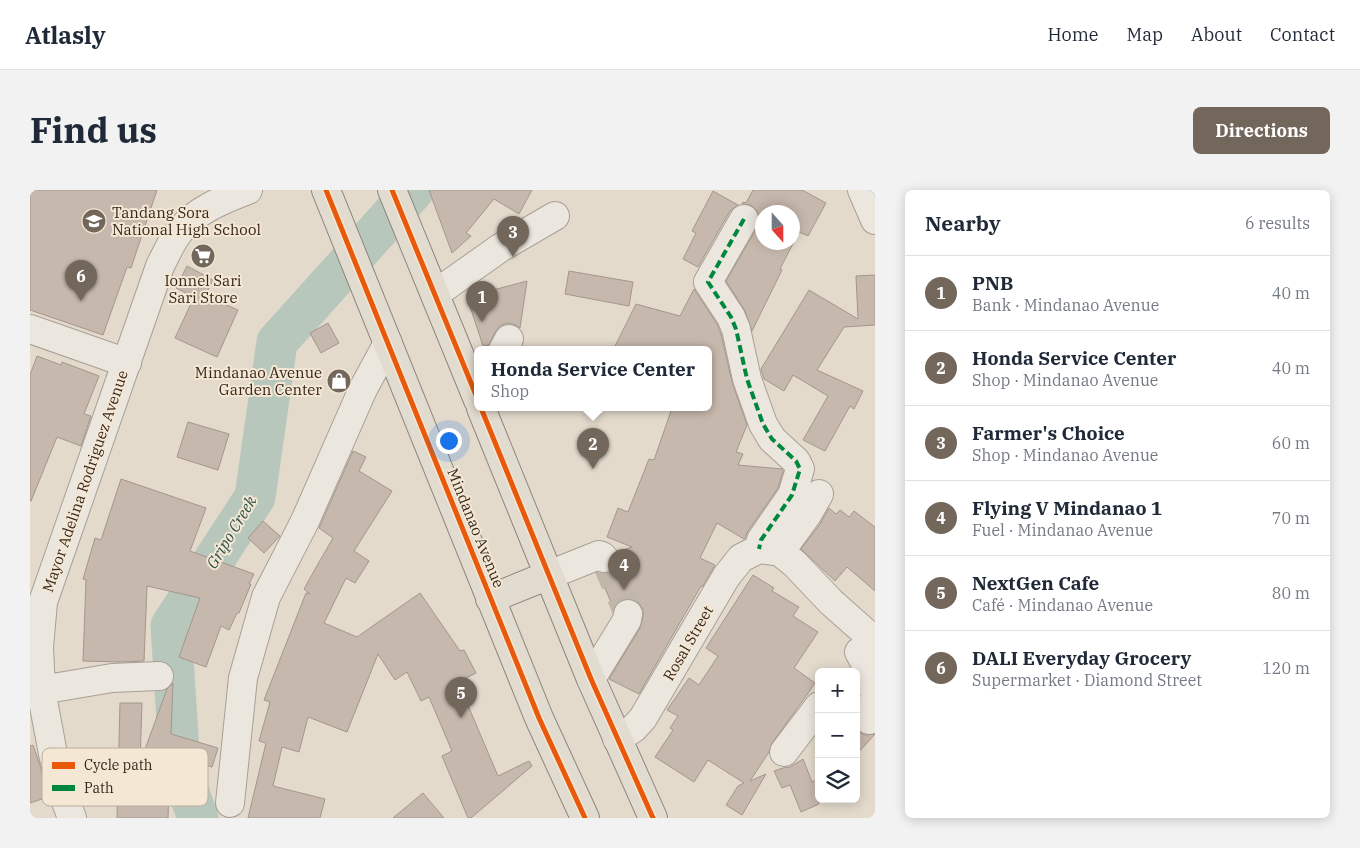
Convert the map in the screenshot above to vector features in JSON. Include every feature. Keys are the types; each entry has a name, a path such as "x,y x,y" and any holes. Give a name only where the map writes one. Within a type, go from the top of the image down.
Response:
{"main road":[{"name":"Mindanao Avenue","path":"326,190 539,718 585,818"},
{"path":"392,190 435,294 472,369"},
{"path":"482,411 590,679 653,818"},
{"path":"490,599 549,575"}],"street":[{"name":"Mayor Adelina Rodriguez Avenue","path":"51,748 35,692 43,602 160,266 179,233 197,214 222,200 248,190"},
{"path":"862,190 875,220"},
{"path":"435,294 500,248 555,216"},
{"path":"744,220 708,282 731,317 736,329 747,379 763,424 772,439 796,460 800,469 792,495 761,540 770,550 795,564 830,602 862,650 875,695 869,720"},
{"path":"30,329 127,363"},
{"path":"230,803 243,678 266,597 305,521 363,389 388,343"},
{"path":"770,550 807,515 819,494"},
{"name":"Rosal Street","path":"617,739 634,728 643,718 726,577 741,558 770,550"},
{"path":"549,575 599,556 604,558"},
{"path":"590,679 627,620 628,614"},
{"path":"35,692 112,678 159,676"},
{"path":"784,752 815,711"},
{"name":"Mayor Adelina Rodriguez Avenue","path":"67,806 72,818"}],"building":[{"name":"Tandang Sora National High School","path":"30,190 157,190 131,268 127,267 103,335 30,310"},
{"path":"429,190 532,190 519,214 494,199 466,233 471,236 452,253"},
{"path":"753,190 802,190 826,203 808,236 800,232 800,205 755,205 755,209 751,205 742,204 743,202 746,203"},
{"path":"713,191 738,205 730,211 698,267 683,259 696,233 692,231"},
{"path":"755,231 755,250 790,250 752,331 745,311 726,281"},
{"path":"187,266 213,280 205,296 238,310 217,357 175,338 194,297 176,288"},
{"path":"569,271 633,282 629,306 565,294"},
{"path":"875,275 875,325 844,327 817,370 863,391 854,409 850,406 825,451 803,440 828,396 793,375 784,391 764,379 761,369 809,290 858,319 856,276"},
{"path":"527,281 520,328 509,323 501,325 495,332 489,345 483,346 467,297"},
{"path":"694,289 717,324 721,334 732,382 747,425 736,452 743,454 738,465 782,469 783,471 778,488 744,539 717,523 700,558 715,565 639,694 609,679 640,628 643,609 638,602 630,599 622,600 616,604 614,609 598,572 608,573 615,569 619,562 618,552 632,547 607,537 618,508 628,512 649,459 654,460 671,411 712,411 712,346 615,346 636,304 680,316"},
{"path":"328,323 339,343 321,353 310,333"},
{"path":"37,356 61,365 62,362 99,376 84,414 91,416 81,446 57,437 30,501 30,375"},
{"path":"188,422 229,434 218,470 177,457"},
{"path":"353,451 366,457 359,471 392,491 354,551 369,561 355,583 346,578 324,623 357,637 420,593 460,651 464,650 476,673 458,682 498,776 529,761 532,766 471,818 468,818 442,756 452,751 429,697 421,701 407,672 395,680 378,654 347,732 308,717 299,752 282,747 273,786 325,799 320,818 248,818 266,743 259,741 270,702 264,700 306,593 310,594 304,589 333,538 319,528"},
{"path":"121,479 206,508 190,551 254,574 239,613 237,613 229,630 221,626 206,667 179,657 200,598 147,586 144,661 83,661 86,580 83,579 95,538 101,540"},
{"path":"829,508 836,514 840,510 849,517 854,511 875,527 875,591 847,567 835,581 801,549 820,524"},
{"path":"263,521 280,536 264,553 248,538"},
{"path":"753,575 774,588 772,591 799,607 793,616 818,632 794,668 815,683 772,743 769,752 750,781 766,774 742,815 726,805 738,786 744,783 708,760 694,782 655,757 673,730 670,728 678,716 667,710 689,678 699,685 718,656 706,648"},
{"path":"173,683 171,734 218,748 212,767 208,766 208,748 145,748 167,689"},
{"path":"120,703 142,703 140,748 119,748"},
{"path":"860,732 865,735 875,734 860,751"},
{"path":"33,745 42,773 42,799 30,803 30,746"},
{"path":"803,759 812,782 815,781 815,803 819,804 801,812 790,785 782,788 774,771 790,767"},
{"path":"423,793 444,818 393,818"},
{"path":"117,806 168,806 168,818 117,818"}],"waterway":[{"name":"Gripo Creek","path":"179,748 171,626 255,497 277,342 414,190"},
{"name":"Gripo Creek","path":"194,806 198,818"}],"tunnel":[{"path":"604,558 628,614"}],"marked path":[{"path":"744,219 708,282 731,317 736,329 747,379 763,424 772,439 796,461 800,469 792,495 761,540 759,549"}],"cycle path":[{"path":"326,190 539,718 585,818"},
{"path":"392,190 474,390"},
{"path":"482,411 591,679 653,818"}],"place":[{"name":"Tandang Sora National High School","path":"94,221"},
{"name":"Ionnel Sari Sari Store","path":"203,256"},
{"name":"Farmer's Choice","path":"513,257"},
{"name":"DALI Everyday Grocery","path":"81,301"},
{"name":"PNB","path":"482,322"},
{"name":"Mindanao Avenue Garden Center","path":"339,381"},
{"name":"Honda Service Center","path":"593,469"},
{"name":"Flying V Mindanao 1","path":"624,590"},
{"name":"NextGen Cafe","path":"461,718"}]}
